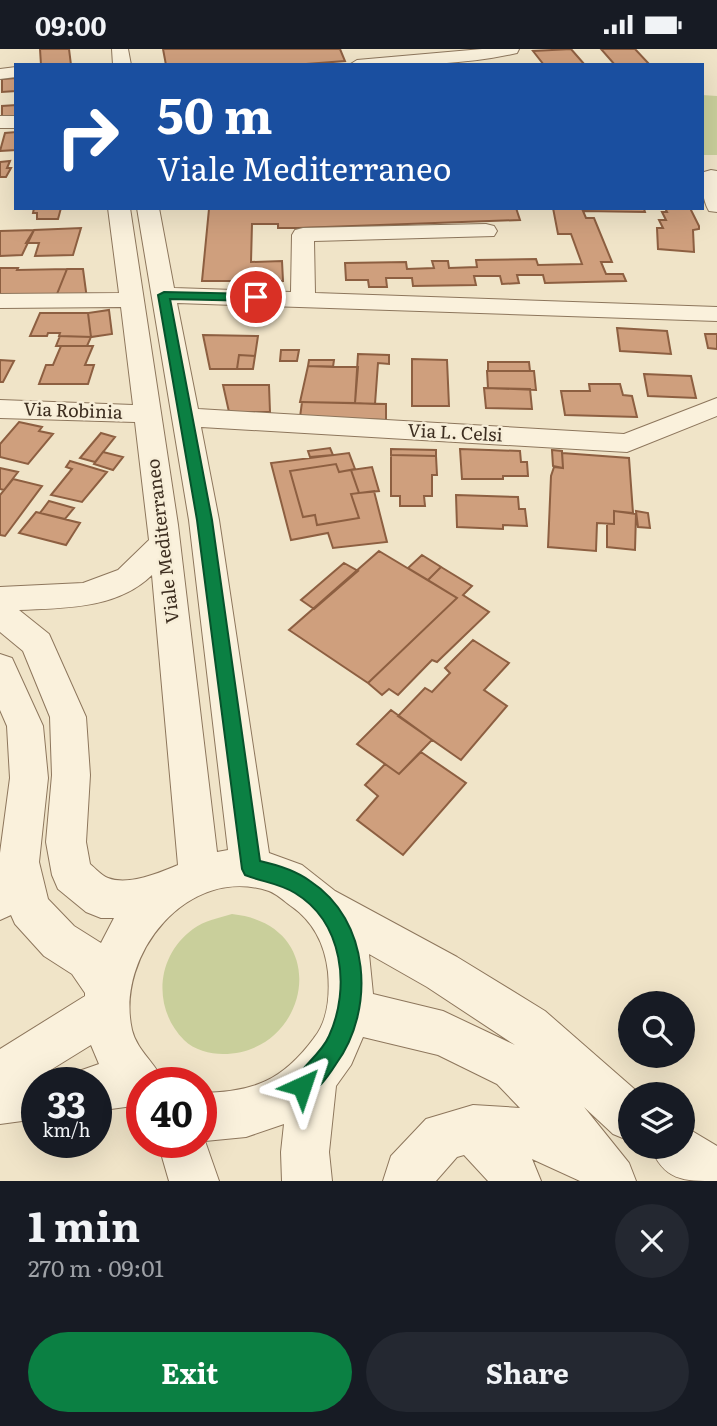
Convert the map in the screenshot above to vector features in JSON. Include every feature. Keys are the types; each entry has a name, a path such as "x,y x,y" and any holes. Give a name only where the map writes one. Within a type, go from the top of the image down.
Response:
{"street":[{"path":"364,59 494,53 511,49"},
{"path":"711,176 717,206"},
{"name":"Viale Mediterraneo","path":"119,210 164,544 182,884"},
{"path":"148,210 204,520 251,869"},
{"path":"303,299 303,235 486,231"},
{"path":"164,295 717,314"},
{"path":"0,302 131,300"},
{"name":"Via L. Celsi","path":"185,417 627,443 717,406"},
{"name":"Via Robinia","path":"0,409 146,414"},
{"path":"0,599 85,594 128,578 164,544"},
{"path":"0,614 37,643 68,717 71,775 66,842 72,875 101,898 129,899 225,869 251,869 288,879 304,888 326,907 442,972 529,1027 618,1106"},
{"path":"0,668 25,726 29,778 19,862 30,910 59,941 87,959 107,997 114,1046 125,1086"},
{"path":"0,900 19,862"},
{"path":"0,1076 107,997 118,950 138,918 182,884"},
{"path":"217,1117 231,1117 262,1110 290,1096 314,1076 337,1045 349,1011 352,972 344,937 326,907"},
{"path":"349,1011 443,1034 513,1068 561,1117 606,1174"},
{"path":"307,1181 305,1152 314,1076"},
{"path":"0,1100 21,1097"},
{"path":"408,1181 409,1174 443,1136 473,1129 544,1136 606,1174"},
{"path":"473,1129 512,1170 516,1181"},
{"path":"187,1158 194,1181"},
{"path":"693,1159 717,1175"}],"green space":[{"path":"704,95 717,96 717,155 704,155"},
{"path":"232,914 265,923 286,941 297,963 299,988 291,1013 276,1034 253,1048 223,1054 213,1053 197,1049 188,1043 174,1027 163,999 165,968 180,941 193,929"}],"building":[{"path":"40,49 69,49 71,63 41,63"},
{"path":"163,49 340,49 345,61 319,63 166,63"},
{"path":"571,49 583,63 542,63 533,51"},
{"path":"601,49 635,49 648,63 613,63"},
{"path":"14,78 14,91 2,92 2,79"},
{"path":"14,105 14,118 2,120 2,106"},
{"path":"14,132 14,150 0,151 5,133"},
{"path":"10,161 7,168 11,168 6,177 0,177 0,162"},
{"path":"34,210 60,210 58,219 37,219 37,213 33,213"},
{"path":"209,210 517,210 520,220 298,228 278,228 278,224 252,224 251,262 282,261 283,281 202,281"},
{"path":"553,210 645,212 583,211 586,218 594,218 612,262 601,262 606,274 623,274 626,281 545,283 543,275 517,275 519,283 502,284 500,276 474,276 476,285 413,286 412,278 386,278 387,287 369,287 368,280 346,280 345,263 406,262 407,269 434,268 432,261 448,261 449,268 477,267 476,260 536,259 538,265 582,264 571,234 558,234"},
{"path":"666,210 691,210 699,226 699,229 693,230 694,252 658,249 657,228 663,228 659,220 666,220 662,212 667,212"},
{"path":"81,228 73,255 35,256 39,243 26,243 34,230"},
{"path":"34,230 22,255 0,256 0,231"},
{"path":"0,268 67,269 55,299 0,298"},
{"path":"67,269 83,269 87,299 55,299"},
{"path":"109,310 112,334 91,337 88,313"},
{"path":"40,313 88,313 91,337 59,336 60,333 30,336"},
{"path":"617,328 667,331 671,354 620,351"},
{"path":"705,334 717,334 717,349 708,348"},
{"path":"203,335 258,336 255,356 239,355 237,369 210,369"},
{"path":"60,336 91,337 87,346 56,346"},
{"path":"61,346 93,346 85,365 94,365 88,384 39,384 46,365 53,365"},
{"path":"281,350 299,350 297,361 280,361"},
{"path":"358,354 389,355 389,364 378,363 375,404 355,403"},
{"path":"239,355 255,356 253,369 237,369"},
{"path":"412,359 447,360 449,406 412,406"},
{"path":"0,360 14,361 3,382 0,382"},
{"path":"309,360 334,360 333,367 308,366"},
{"path":"488,362 529,362 530,371 488,371"},
{"path":"308,366 358,367 355,403 300,402"},
{"path":"487,371 534,371 536,390 488,388"},
{"path":"644,374 691,376 696,398 648,396"},
{"path":"589,384 620,384 623,395 632,396 637,417 565,415 561,391 590,391"},
{"path":"223,385 269,385 270,412 229,412"},
{"path":"484,388 530,389 532,409 486,408"},
{"path":"302,402 386,404 386,420 300,417"},
{"path":"19,422 42,427 39,431 53,434 28,464 0,457 0,444"},
{"path":"101,433 115,437 95,462 80,458"},
{"path":"330,448 333,455 310,457 308,451"},
{"path":"391,449 436,450 436,456 391,455"},
{"path":"460,449 520,451 521,462 527,462 528,476 462,479"},
{"path":"552,450 562,451 563,468 553,466"},
{"path":"103,452 123,457 113,470 94,464"},
{"path":"349,453 355,469 339,472 336,464 290,471 303,517 315,515 317,525 359,518 351,494 374,491 387,542 333,548 328,533 291,540 271,463"},
{"path":"562,453 629,458 633,513 614,511 614,524 597,523 596,551 548,547 551,476 554,467 563,468"},
{"path":"391,455 436,456 437,475 432,475 432,496 424,496 425,506 400,506 400,496 391,496"},
{"path":"70,461 107,472 82,502 51,495 72,469 66,467"},
{"path":"336,464 339,472 351,470 359,493 351,494 359,518 317,525 315,515 303,517 290,471"},
{"path":"372,467 379,491 359,493 351,470"},
{"path":"0,468 18,472 4,490 0,489"},
{"path":"13,479 42,486 5,536 0,535 0,495"},
{"path":"456,495 518,497 519,509 525,509 527,526 503,525 503,529 457,527"},
{"path":"49,501 74,508 65,519 40,513"},
{"path":"614,511 636,514 635,550 607,547 607,524 614,524"},
{"path":"636,511 648,513 650,528 638,527"},
{"path":"36,512 80,523 66,545 19,533"},
{"path":"379,551 457,598 368,683 289,630"},
{"path":"422,555 441,567 428,580 408,568"},
{"path":"344,563 358,571 314,609 301,600"},
{"path":"441,567 472,586 463,595 489,612 437,662 432,660 398,695 389,689 382,695 368,683 457,598 428,580"},
{"path":"473,640 509,663 484,690 507,706 461,760 398,716 425,688 432,692 450,673 445,668"},
{"path":"391,710 432,740 399,774 357,744"},
{"path":"421,752 466,783 403,855 357,820 378,796 365,785 385,764 399,774"}],"route":[{"path":"256,297 164,295 204,520 251,869 279,875 292,881 326,907 344,937 352,972 349,1011 337,1045 314,1076 302,1086"}]}
